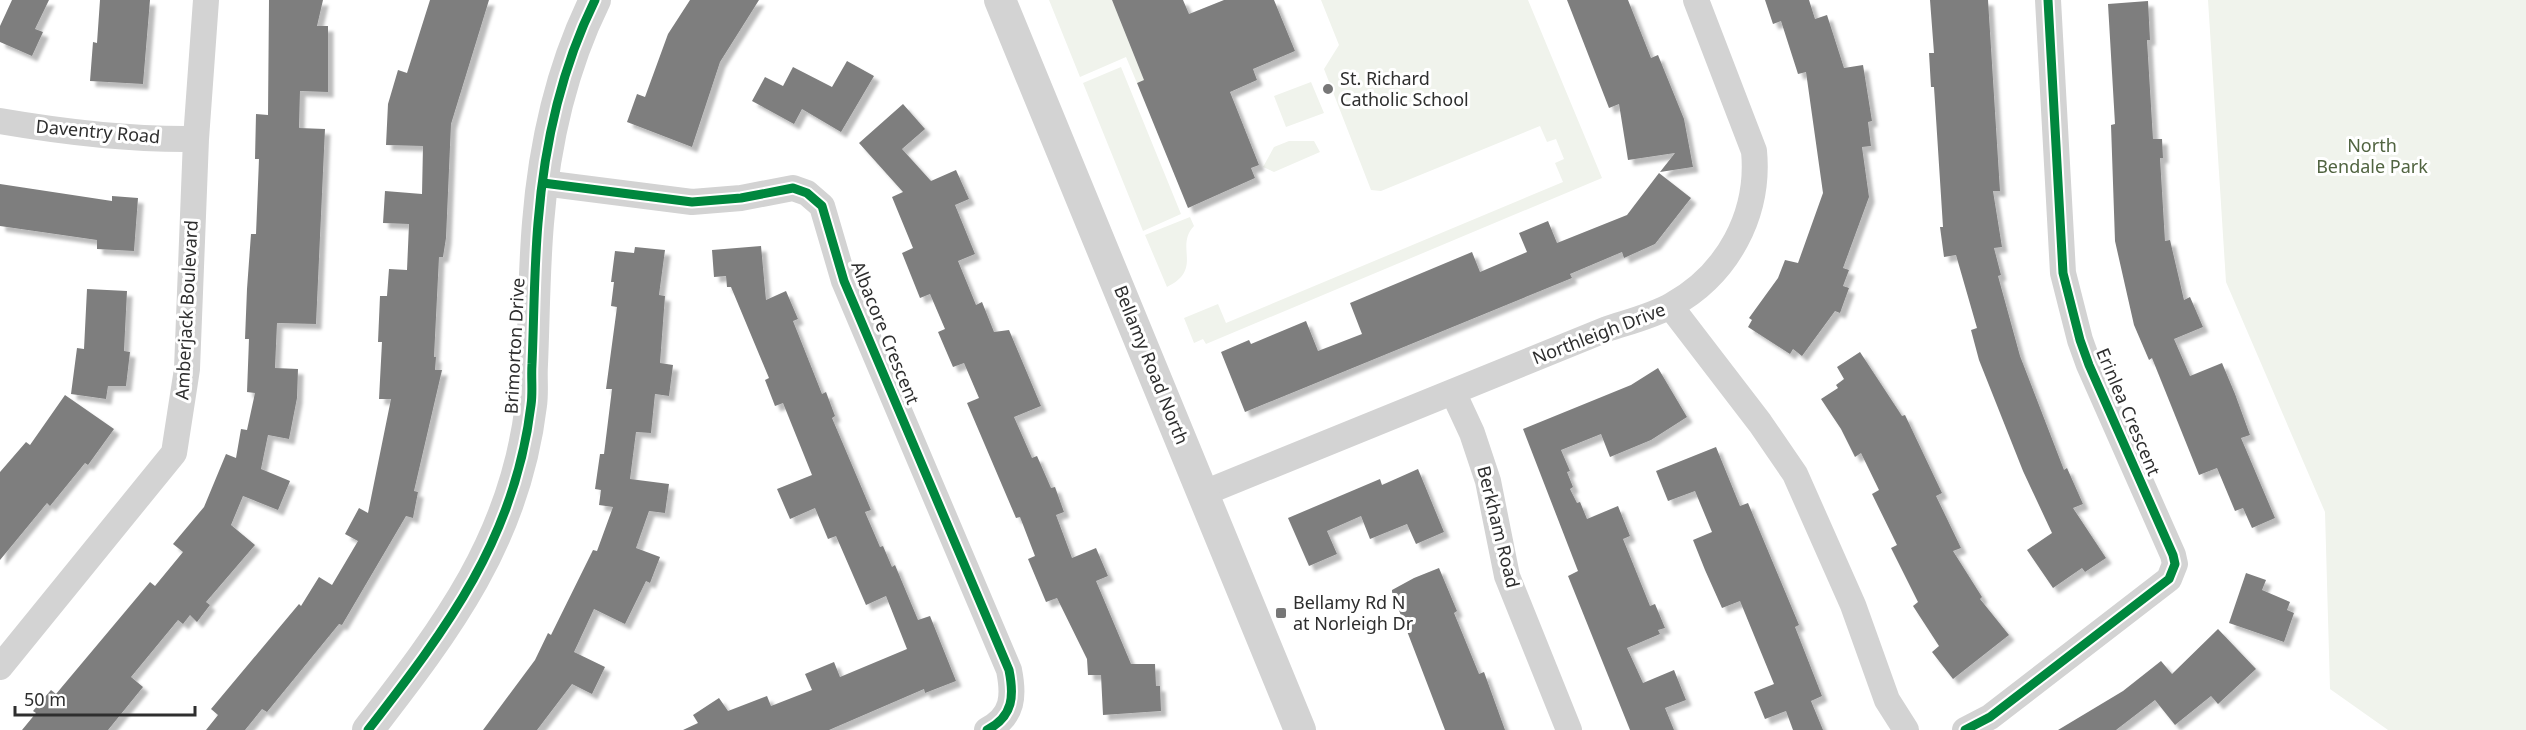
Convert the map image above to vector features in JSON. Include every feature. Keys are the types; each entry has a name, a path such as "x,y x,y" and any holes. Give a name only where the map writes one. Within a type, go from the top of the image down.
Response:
{"street":[{"name":"Amberjack Boulevard","path":"0,667 174,453 187,369 196,139 206,0"},
{"name":"Brimorton Drive","path":"368,730 442,633 477,576 504,516 515,479 531,405 538,224 543,183 557,106 571,55 595,0"},
{"name":"Bellamy Road North","path":"1000,0 1300,730"},
{"name":"Northleigh Drive","path":"1204,493 1607,329 1671,306 1696,289 1721,265 1742,232 1752,203 1756,174 1754,151 1696,0"},
{"name":"Erinlea Crescent","path":"1965,730 1990,717 2169,579 2175,564 2164,532 2089,365 2069,302 2061,241 2048,0"},
{"name":"Daventry Road","path":"0,121 45,129 196,139"},
{"name":"Albacore Crescent","path":"543,183 692,202 741,198 793,188 807,193 822,206 844,281 1009,670 1014,693 1007,714 987,730"},
{"path":"1671,306 1760,423 1795,474 1853,605 1887,700 1906,730"},
{"name":"Berkham Road","path":"1453,392 1472,433 1488,481 1507,576 1569,730"}],"green space":[{"path":"1049,0 1112,0 1147,79 1137,83 1126,57 1080,77"},
{"path":"1321,0 1528,0 1602,178 1206,344 1203,339 1194,343 1184,318 1218,304 1226,323 1563,182 1555,163 1564,159 1556,139 1547,142 1540,126 1381,191 1371,190 1324,69 1339,45"},
{"name":"North Bendale Park","path":"2208,0 2526,0 2526,730 2388,730 2330,689 2325,512 2226,282"},
{"path":"1121,67 1181,214 1143,231 1083,83"},
{"path":"1311,82 1324,113 1286,127 1274,96"},
{"path":"1289,141 1314,141 1320,152 1274,172 1263,167 1274,147"},
{"path":"1190,217 1194,226 1187,242 1187,265 1178,280 1167,287 1145,235"}],"building":[{"path":"12,0 49,0 35,29 43,32 32,56 0,42 0,26"},
{"path":"100,0 150,0 143,84 90,81 93,42 97,43"},
{"path":"269,0 323,0 317,26 328,26 328,92 300,91 299,128 325,129 316,324 277,323 275,368 298,369 297,398 289,439 268,435 261,469 290,481 278,510 243,496 231,525 255,545 206,602 210,605 197,622 190,615 183,624 178,620 131,677 143,687 108,730 22,730 36,713 33,711 51,690 56,694 150,582 155,586 183,552 173,544 204,507 226,454 236,458 241,429 247,430 255,393 247,392 249,339 245,339 247,289 251,234 256,234 259,159 255,159 256,114 268,115"},
{"path":"430,0 489,0 451,124 446,238 443,257 439,257 434,357 436,357 435,370 442,370 414,491 418,492 413,518 406,516 342,625 339,624 267,712 262,709 245,730 206,730 218,715 211,709 299,604 301,606 319,577 332,585 358,541 345,534 359,508 368,513 391,399 379,399 382,342 378,342 380,296 387,296 389,269 407,270 409,224 383,223 385,191 422,194 423,146 386,145 388,104 398,70 407,73"},
{"path":"690,0 759,0 720,62 692,147 627,122 637,94 645,97 668,34"},
{"path":"1112,0 1183,0 1189,14 1224,0 1274,0 1295,51 1253,69 1257,80 1230,92 1259,165 1251,168 1255,178 1188,208 1137,83 1144,80"},
{"path":"1567,0 1628,0 1651,58 1658,55 1684,119 1693,167 1660,172 1675,153 1628,160 1619,104 1609,108"},
{"path":"1765,0 1809,0 1815,19 1827,15 1844,68 1863,65 1872,121 1868,122 1871,146 1862,147 1869,197 1843,268 1849,270 1843,286 1849,288 1840,313 1835,311 1802,356 1793,349 1790,354 1748,327 1752,320 1749,318 1778,278 1785,260 1798,263 1823,193 1806,72 1798,74 1781,21 1773,24"},
{"path":"1930,0 1988,0 2000,191 1993,191 2002,247 1994,248 2001,275 1998,276 2020,356 2064,470 2067,468 2083,504 2073,508 2106,558 2085,572 2082,568 2053,588 2027,550 2052,533 2023,471 1979,360 1971,330 1977,328 1956,255 1944,257 1940,227 1943,227 1934,87 1931,87 1929,53 1934,53"},
{"path":"2148,1 2150,40 2147,40 2153,139 2162,139 2163,158 2160,158 2165,241 2170,240 2184,300 2190,297 2203,327 2174,339 2190,376 2222,363 2235,394 2250,435 2241,438 2275,518 2252,528 2243,508 2235,511 2217,468 2199,475 2152,358 2149,360 2134,325 2115,241 2111,125 2115,124 2108,4"},
{"path":"847,61 874,76 841,132 802,109 794,124 752,101 765,77 783,86 793,67 832,87"},
{"path":"903,104 925,129 902,149 931,181 956,170 969,199 955,205 975,254 958,261 976,305 982,302 994,332 1009,330 1041,406 1014,417 1032,458 1037,456 1051,488 1055,487 1064,512 1056,515 1072,558 1096,548 1108,576 1096,581 1131,664 1155,664 1156,686 1160,686 1161,711 1103,715 1101,675 1088,675 1087,659 1057,598 1046,602 1028,559 1035,556 1020,517 1016,518 967,403 979,398 964,363 953,367 938,332 945,329 930,294 920,298 902,253 913,248 892,197 903,192 859,143"},
{"path":"1659,173 1691,198 1655,244 1624,258 1622,252 1570,274 1572,278 1245,412 1221,352 1249,340 1251,344 1306,321 1318,351 1362,334 1350,303 1472,252 1480,272 1527,252 1519,233 1548,221 1557,243 1627,215"},
{"path":"0,184 112,201 112,196 138,198 134,251 97,249 97,240 0,226"},
{"path":"761,246 766,300 786,291 798,319 793,321 822,394 826,392 835,416 832,418 871,510 865,512 880,547 883,546 892,567 895,565 918,620 930,616 956,681 925,693 924,689 829,730 683,730 698,723 693,715 719,698 728,711 767,696 771,706 812,690 805,674 834,662 840,677 907,649 886,596 866,605 836,536 828,539 815,508 790,519 777,489 812,475 783,403 775,406 765,380 769,378 731,287 727,287 726,276 714,277 712,250"},
{"path":"635,247 665,250 659,295 665,296 660,363 673,365 669,396 655,394 651,433 636,432 630,479 669,484 665,513 649,511 636,548 660,557 650,583 646,581 625,624 594,609 574,652 605,667 592,694 572,684 537,730 483,730 535,660 548,633 551,635 593,550 597,551 613,507 599,505 601,490 595,489 600,454 604,454 612,389 606,389 617,307 611,306 614,282 611,282 615,251 634,253"},
{"path":"87,289 127,291 124,351 130,352 126,386 108,386 106,399 71,394 77,348 84,349"},
{"path":"1860,352 1902,416 1905,415 1942,493 1936,496 1961,548 1953,551 1982,597 1980,599 2009,635 1953,679 1932,652 1939,646 1913,606 1918,602 1891,548 1897,545 1872,494 1879,490 1861,453 1855,457 1841,429 1821,399 1838,388 1836,385 1844,379 1837,367"},
{"path":"1658,368 1687,417 1651,440 1610,457 1601,434 1561,450 1570,471 1567,472 1573,487 1570,489 1577,503 1580,502 1587,519 1618,506 1630,536 1623,539 1650,606 1655,604 1665,628 1658,630 1660,634 1627,648 1643,683 1674,670 1686,700 1665,708 1674,730 1630,730 1568,576 1578,571 1523,429 1631,385"},
{"path":"65,395 114,429 88,465 85,463 50,506 47,503 0,560 0,472 26,442 30,445"},
{"path":"1716,447 1740,506 1748,503 1799,625 1795,627 1822,696 1811,701 1823,730 1793,730 1786,711 1765,719 1754,692 1774,684 1740,601 1722,608 1705,570 1693,540 1712,532 1695,491 1668,501 1656,471"},
{"path":"1418,469 1444,532 1416,544 1407,524 1370,539 1361,516 1327,531 1337,554 1309,566 1288,518 1380,479 1382,485"},
{"path":"1439,568 1457,611 1454,613 1479,674 1484,672 1505,730 1445,730 1392,592 1414,578"},
{"path":"2246,573 2266,580 2262,590 2290,602 2287,610 2294,613 2284,642 2229,623"},
{"path":"2218,629 2256,669 2218,704 2211,696 2175,725 2155,700 2116,730 2058,730 2123,691 2161,661 2172,674"}],"cycle path":[{"path":"368,730 450,618 473,580 510,498 523,453 532,400 536,258 545,166 564,81 583,26 595,0"},
{"path":"1965,730 1990,717 2169,579 2175,564 2089,365 2080,340 2063,273 2048,0"},
{"path":"543,183 692,202 741,198 793,188 807,193 822,206 844,281 1009,670 1010,704 1003,718 987,730"}],"place":[{"name":"St. Richard Catholic School","path":"1328,89"},
{"name":"Bellamy Rd N at Norleigh Dr","path":"1281,613"}]}
